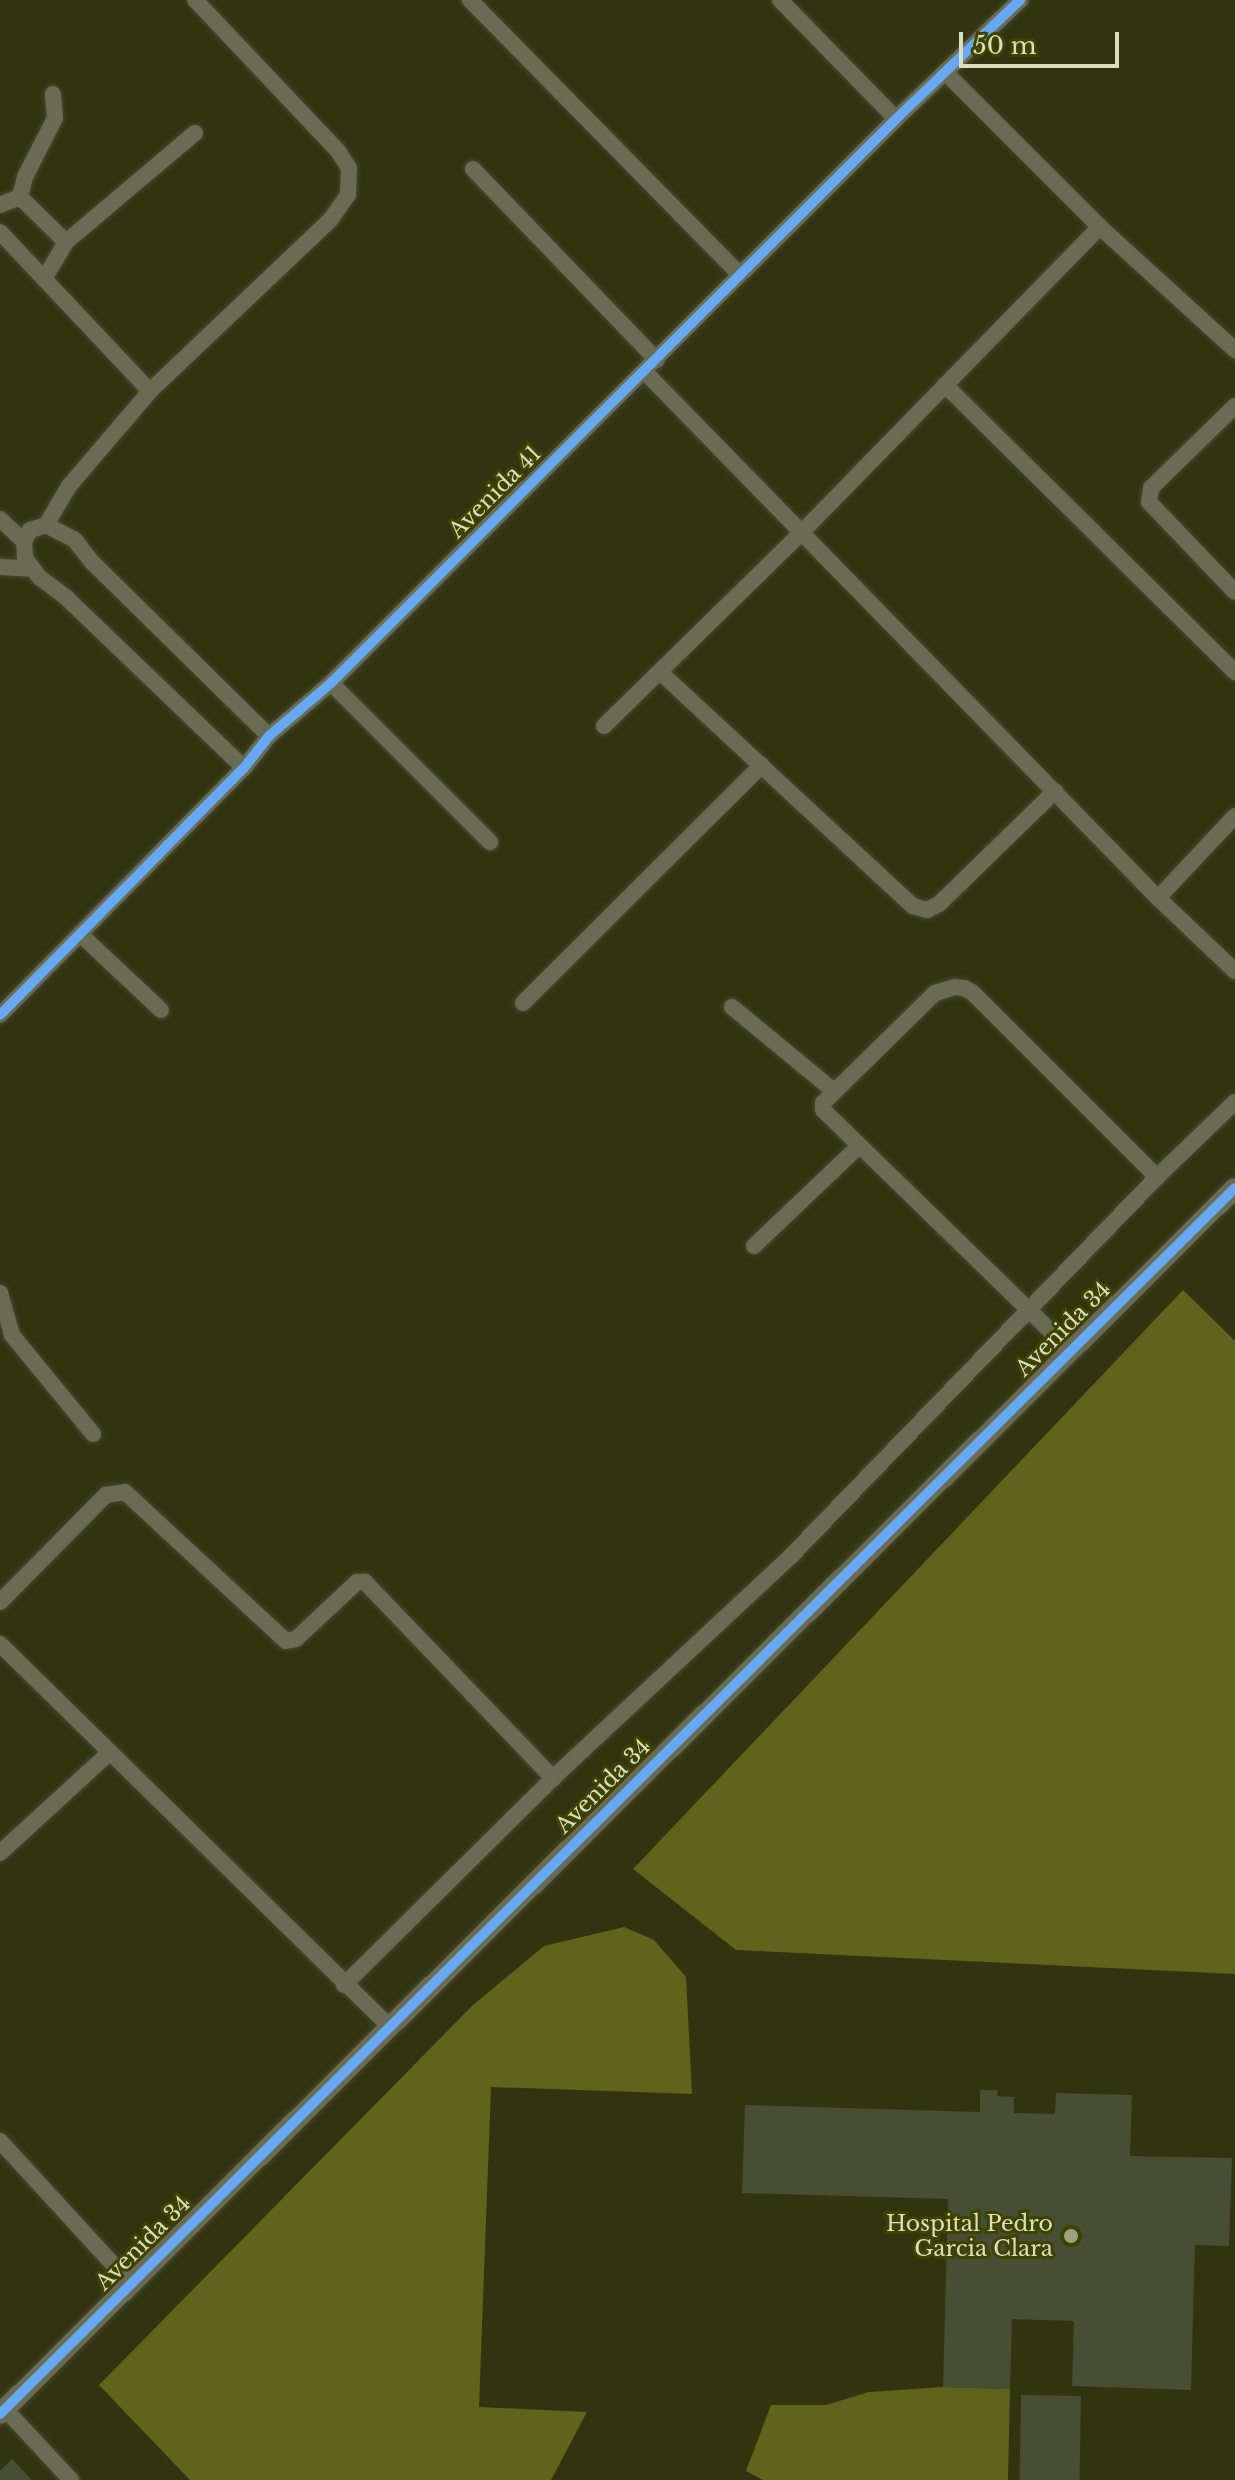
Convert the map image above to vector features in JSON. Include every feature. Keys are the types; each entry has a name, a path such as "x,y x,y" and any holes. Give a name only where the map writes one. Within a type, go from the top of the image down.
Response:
{"street":[{"path":"195,0 338,151 349,168 348,195 331,219 150,391 69,486 46,525 30,530 24,541 25,558 33,569 244,768"},
{"path":"470,0 740,275"},
{"path":"780,0 896,119"},
{"name":"Avenida 41","path":"3,1006 80,934 244,768 269,736 331,683 896,119 1020,0"},
{"path":"945,72 1100,227 1235,350"},
{"path":"20,197 25,177 55,118 53,94"},
{"path":"44,279 66,242 195,133"},
{"path":"473,169 657,360"},
{"path":"0,205 20,197"},
{"path":"20,197 66,242"},
{"path":"604,726 803,531 1100,227"},
{"path":"0,232 150,391"},
{"path":"645,372 1158,898 1235,971"},
{"path":"945,385 1235,672"},
{"path":"1235,406 1151,488 1149,502 1235,592"},
{"path":"0,519 24,541"},
{"path":"46,525 74,539 93,563 269,736"},
{"path":"0,567 33,569"},
{"path":"660,672 913,906 927,910 939,904 1055,791"},
{"path":"331,683 490,842"},
{"path":"523,1003 762,765"},
{"path":"1158,898 1235,816"},
{"path":"80,934 161,1010"},
{"path":"1070,1350 823,1110 823,1103 935,993 955,987 964,988 972,992 1157,1177"},
{"path":"732,1007 834,1091"},
{"path":"344,1985 553,1778 789,1558 1157,1177 1235,1102"},
{"path":"754,1246 859,1146"},
{"name":"Avenida 34","path":"2,2412 1235,1188"},
{"path":"0,1293 12,1335 93,1434"},
{"path":"0,1602 106,1495 125,1492 286,1641 296,1639 357,1582 365,1582 553,1778"},
{"path":"0,1644 108,1754 389,2026"},
{"path":"0,1853 108,1754"},
{"path":"0,2141 131,2284"},
{"path":"2,2412 71,2480"}],"green space":[{"path":"1183,1290 1235,1341 1235,1974 736,1950 633,1869"},
{"path":"624,1927 654,1940 686,1977 692,2094 491,2087 479,2407 587,2412 551,2480 190,2480 99,2385 473,2005 544,1946"},
{"path":"943,2387 1010,2389 1008,2480 763,2480 746,2471 771,2405 826,2405 869,2392"}],"building":[{"name":"Hospital Pedro Garcia Clara","path":"980,2090 998,2090 997,2096 1014,2097 1014,2113 1055,2114 1056,2093 1132,2095 1130,2156 1232,2158 1229,2246 1195,2245 1191,2390 1072,2386 1074,2321 1012,2319 1010,2389 943,2387 948,2199 742,2193 745,2105 980,2112"},
{"path":"1021,2395 1081,2396 1080,2480 1020,2480"},
{"path":"12,2459 32,2480 0,2480 0,2471"}],"cycle path":[{"path":"0,1015 244,768 269,736 331,683 896,119 1020,0"},
{"path":"0,2414 1235,1188"}],"place":[{"name":"Hospital Pedro Garcia Clara","path":"1071,2236"}]}
